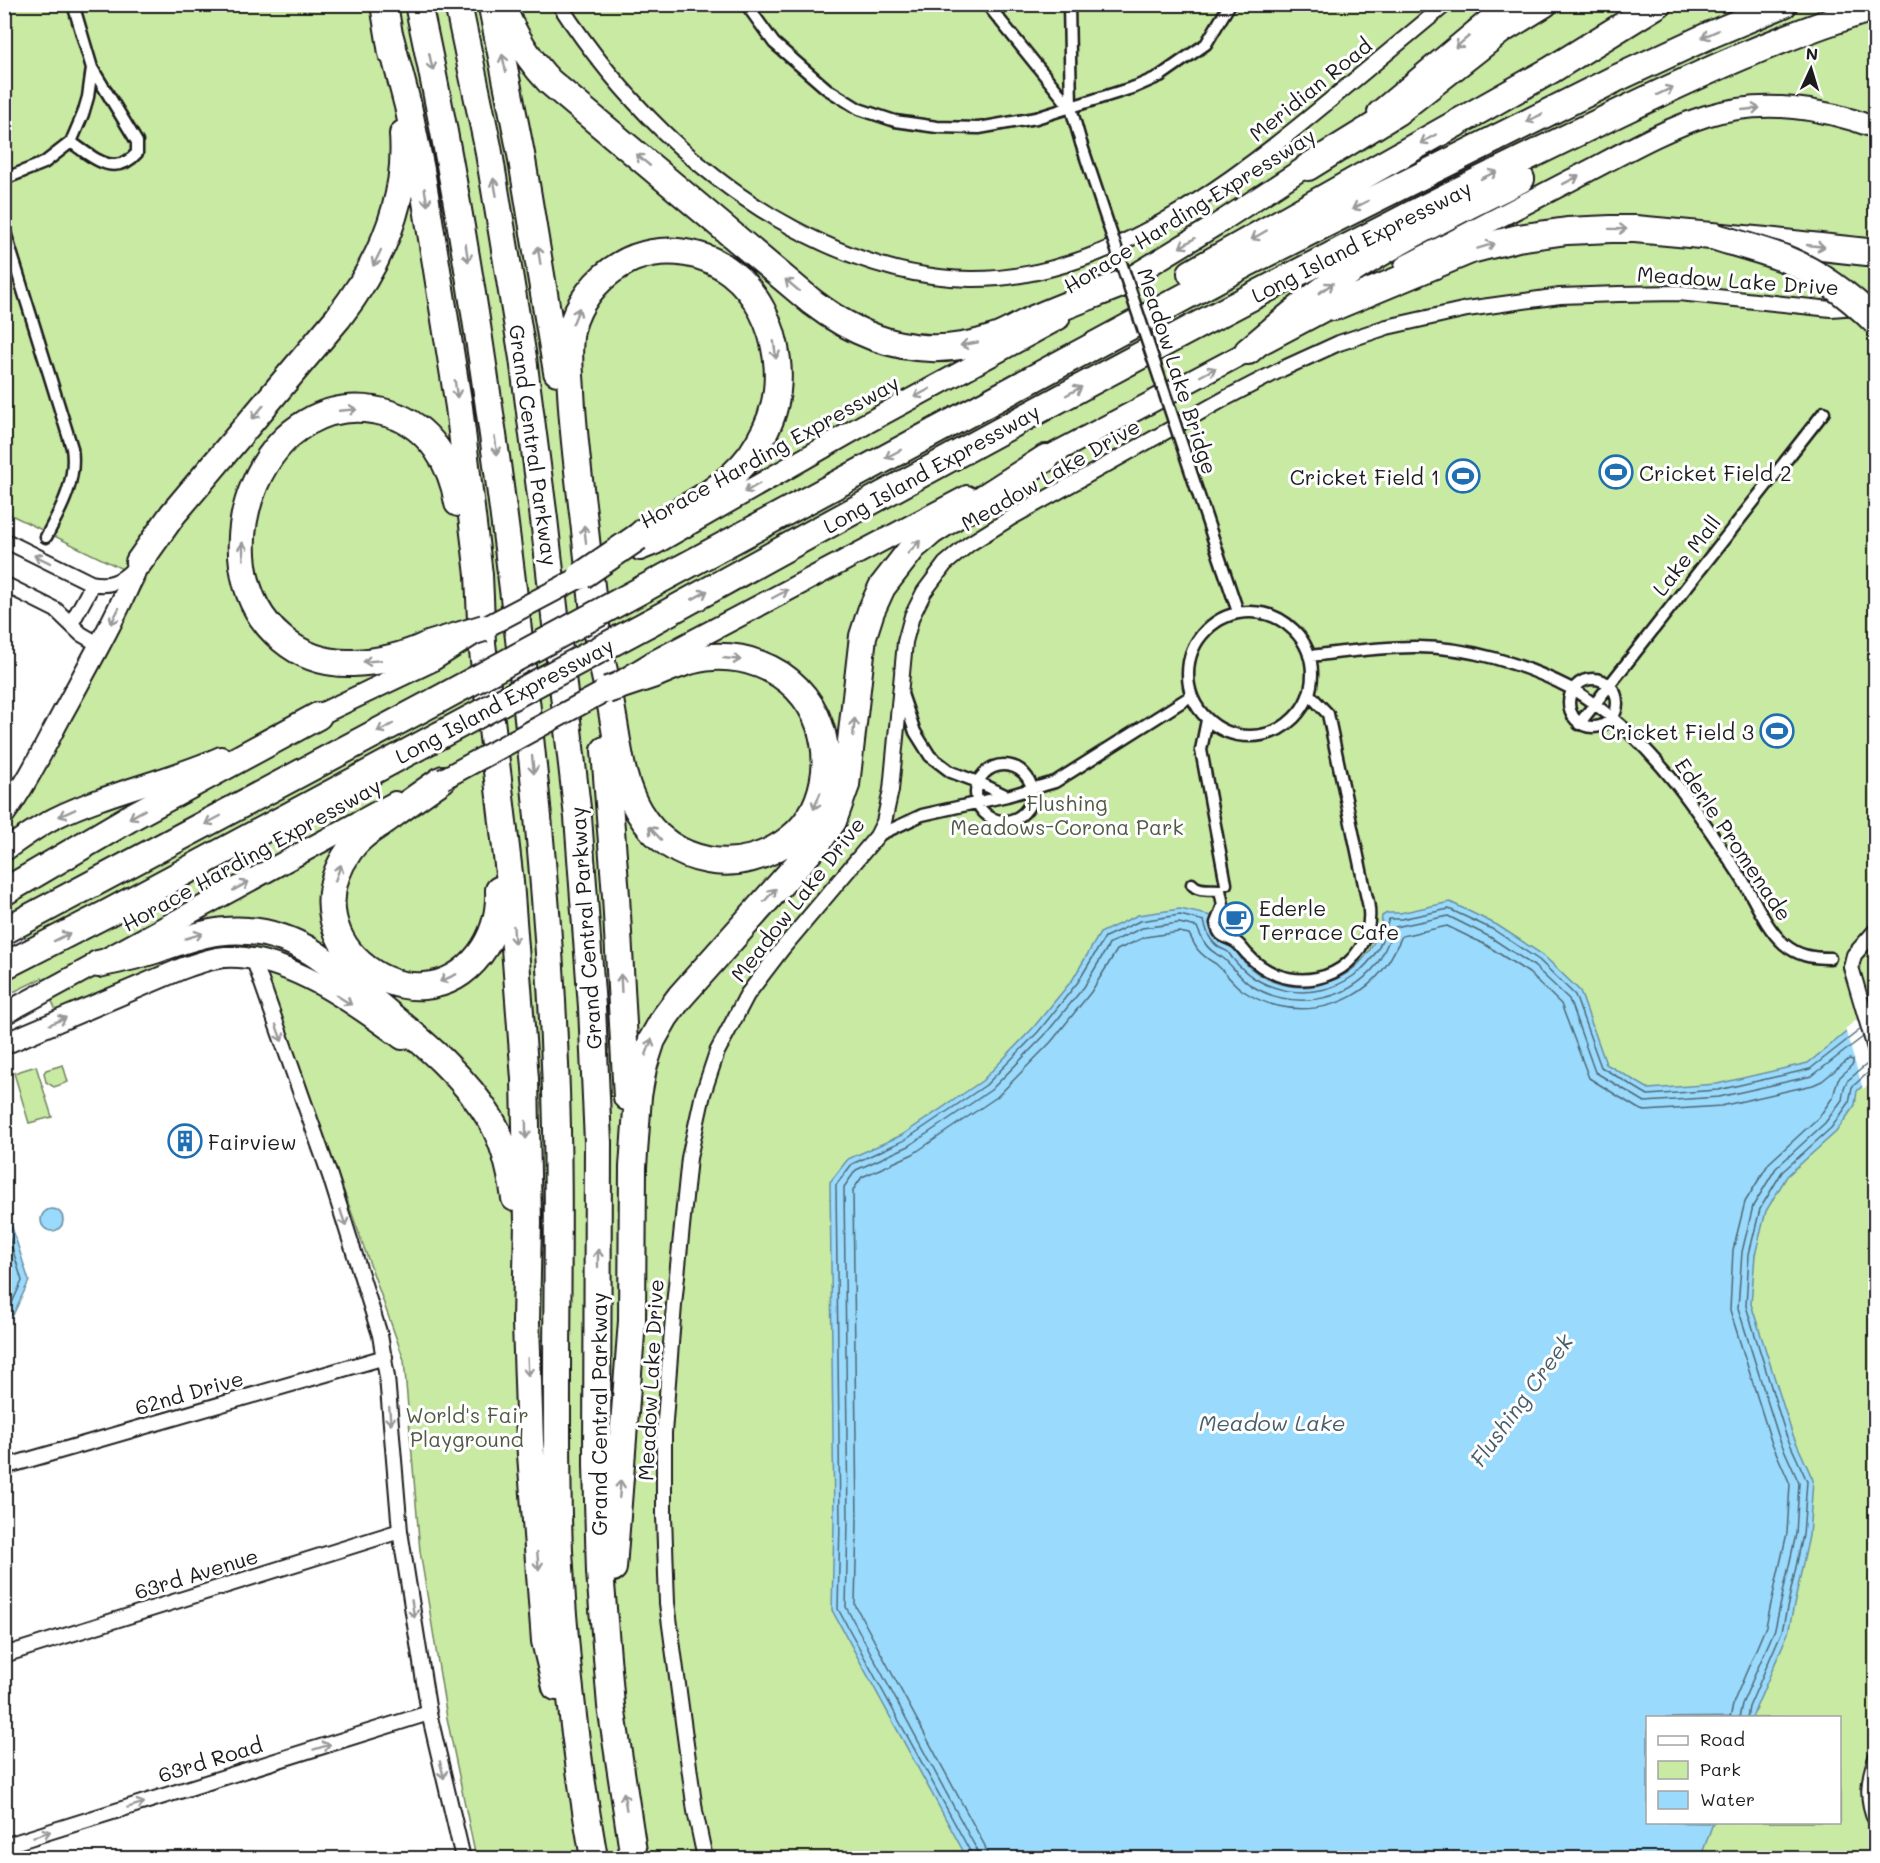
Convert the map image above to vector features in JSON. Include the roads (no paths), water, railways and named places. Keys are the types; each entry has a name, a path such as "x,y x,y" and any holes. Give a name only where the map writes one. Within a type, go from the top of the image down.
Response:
{"highway":[{"path":"139,562 173,514 343,311 361,286 380,252 396,208 404,156 403,126 384,4"},
{"name":"Grand Central Parkway","path":"418,4 449,152 481,337 504,506 539,818 552,987 557,1112 560,1559 567,1668 594,1858"},
{"name":"Grand Central Parkway","path":"458,4 496,192 522,350 544,519 580,836 592,1006 598,1150 597,1491 600,1572 605,1652 634,1858"},
{"path":"491,4 522,154 558,377 573,436"},
{"path":"501,4 528,57 550,82 812,302 860,333 903,346 938,348 975,343 1007,333 1031,320 1121,284"},
{"path":"1308,166 1397,112 1500,31 1544,4"},
{"path":"1551,70 1658,4"},
{"path":"963,416 1058,346 1144,302 1479,110 1675,4"},
{"name":"Long Island Expressway","path":"4,931 1184,296 1383,193 1663,56 1784,4"},
{"name":"Long Island Expressway","path":"4,966 127,903 649,623 978,442 1468,185 1747,54 1807,30 1875,7"},
{"path":"390,37 419,159 446,322 479,575 496,773 510,882 524,1069 528,1222 526,1323 530,1441 545,1641 587,1818"},
{"path":"1248,351 1302,305 1350,272 1470,204 1531,174 1634,106"},
{"path":"1334,307 1449,258 1494,243 1556,232 1611,229 1662,231 1875,253"},
{"path":"1716,237 1785,259 1875,306"},
{"path":"581,576 639,543 646,530 704,497 729,478 751,454 769,423 777,389 774,340 768,321 752,292 719,264 690,253 675,251 644,255 619,265 585,297 578,310 570,336 573,436 600,654 624,779 637,809 654,833 664,842 688,855 714,861 752,858 788,841 813,813 822,790 825,772 825,741 813,710 801,693 781,675 756,663 713,657 654,667 607,690"},
{"path":"362,409 392,415 417,428 436,449 449,472 457,499 465,574 483,635 429,654 409,654 378,661 343,663 328,662 289,645 268,625 253,601 243,546 243,529 249,501 262,470 278,445 288,435 316,417 330,412 362,409"},
{"path":"605,1652 629,1364 633,1279 633,1167 640,1082 647,1054 658,1028 680,997 819,841 834,821 849,770 863,636 882,587 913,547 932,531 1046,458"},
{"path":"600,654 602,715 633,1167"},
{"path":"4,892 135,815 318,716"},
{"path":"443,779 364,833 341,863 332,890 333,918 342,943 361,966 387,981 431,985 456,975 476,959 491,938 500,901 496,773"},
{"path":"98,964 132,957 206,932 222,930 251,931 284,940 313,952 339,972 423,1043 471,1091 500,1137 509,1165 515,1202 526,1323"}],"main road":[{"name":"Horace Harding Expressway","path":"639,543 655,544 865,424 1121,284 1308,166 1507,4"},
{"path":"654,667 951,504 1046,458 1334,307 1395,271 1671,129 1707,116 1745,109 1787,107 1830,113 1874,127"},
{"path":"4,815 13,786 99,645 130,585 139,562"},
{"path":"483,635 581,576"},
{"path":"4,851 39,827 76,808 196,767 318,716 429,654"},
{"name":"Horace Harding Expressway","path":"4,1014 607,690"},
{"path":"4,1044 210,959 253,958 285,967 339,997 410,1044 471,1091"}],"street":[{"path":"71,142 107,165 122,163 137,153 136,142 92,68 73,4"},
{"name":"Meridian Road","path":"559,4 600,61 636,104 684,150 742,197 774,218 808,236 860,258 906,272 971,279 1013,277 1068,263 1126,240 1169,218 1246,169 1446,4"},
{"path":"746,4 774,43 827,89 859,109 895,121 937,127 979,128 1036,118 1071,108 1135,87 1160,76 1206,44 1230,4"},
{"path":"987,4 1071,108"},
{"path":"1069,4 1071,108"},
{"path":"4,178 44,163 71,142 88,97 92,68"},
{"name":"Meadow Lake Bridge","path":"1071,108 1239,612"},
{"path":"4,230 69,438 75,464 71,484 46,537"},
{"name":"Meadow Lake Drive","path":"705,1858 695,1811 667,1603 664,1516 664,1433 689,1158 703,1094 717,1052 747,995 782,949 877,836 884,822 891,790 905,642 912,616 924,592 945,564 969,544 1009,519 1226,398 1340,343 1387,327 1467,309 1560,296 1679,293 1831,309 1875,306"},
{"name":"Lake Mall","path":"1579,724 1824,412"},
{"path":"4,540 91,583 108,585 118,581 130,573 139,562"},
{"path":"71,624 91,583"},
{"path":"4,584 56,610 90,640 99,645"},
{"path":"1239,612 1257,612 1274,616 1290,626 1302,639 1309,656 1312,669 1309,694 1300,711 1287,724 1270,733 1252,736 1233,734 1216,727 1200,712 1191,696 1187,676 1189,659 1195,642 1207,628 1221,618 1239,612"},
{"name":"Ederle Promenade","path":"1309,656 1415,647 1456,650 1534,672 1572,689 1612,717 1644,747 1678,786 1783,943 1800,955 1830,958"},
{"path":"1593,679 1602,680 1609,685 1617,698 1617,706 1612,717 1604,725 1596,727 1579,724 1570,713 1568,705 1572,689 1585,680 1593,679"},
{"path":"901,689 915,732 930,756 951,772 1007,796"},
{"path":"1192,884 1199,890 1220,890 1223,905 1216,923 1220,934 1237,942 1254,961 1278,975 1293,979 1325,976 1349,963 1359,953 1369,928 1370,908 1328,714 1309,694"},
{"path":"877,836 922,815 1007,796 1055,782 1191,696"},
{"path":"1207,720 1201,750 1226,884"},
{"path":"1012,766 1023,772 1030,782 1032,789 1028,808 1012,820 1004,821 988,816 978,803 976,790 978,782 987,770 993,767 1012,766"},
{"path":"1875,930 1854,955 1851,967 1875,1052"},
{"path":"253,958 330,1176 380,1335 385,1358 400,1531 429,1713 464,1858"},
{"name":"62nd Drive","path":"4,1467 385,1358"},
{"name":"63rd Avenue","path":"4,1655 400,1531"},
{"name":"63rd Road","path":"4,1846 429,1713"},
{"path":"1875,1758 1869,1776 1868,1793 1870,1809 1875,1821"}],"water":[{"name":"Meadow Lake","path":"1450,902 1497,925 1543,955 1580,991 1606,1064 1649,1089 1717,1084 1808,1063 1875,1009 1875,1074 1857,1091 1855,1105 1836,1132 1787,1176 1766,1211 1755,1255 1751,1304 1792,1433 1813,1480 1809,1536 1788,1633 1752,1716 1646,1716 1646,1824 1713,1824 1703,1851 1716,1856 1715,1858 967,1858 832,1610 834,1522 830,1182 848,1159 902,1135 982,1081 1033,1028 1073,979 1100,933 1138,915 1180,909 1212,916 1213,928 1218,939 1231,946 1256,972 1280,984 1308,987 1334,980 1358,965 1374,942 1381,926 1382,916 1387,913 1400,913"},
{"path":"52,1209 60,1212 63,1220 60,1228 52,1231 44,1228 41,1220 44,1212"},
{"path":"12,1227 29,1281 13,1315 4,1311 5,1230"}],"place":[{"name":"Cricket Field 2","path":"1616,472"},
{"name":"Cricket Field 1","path":"1463,476"},
{"name":"Cricket Field 3","path":"1777,731"},
{"name":"Ederle Terrace Cafe","path":"1236,919"},
{"name":"Fairview","path":"185,1141"}],"park label":[{"name":"Flushing Meadows-Corona Park","path":"1067,814"},
{"name":"World's Fair Playground","path":"467,1426"}],"water label":[{"name":"Flushing Creek","path":"1521,1400"}]}
